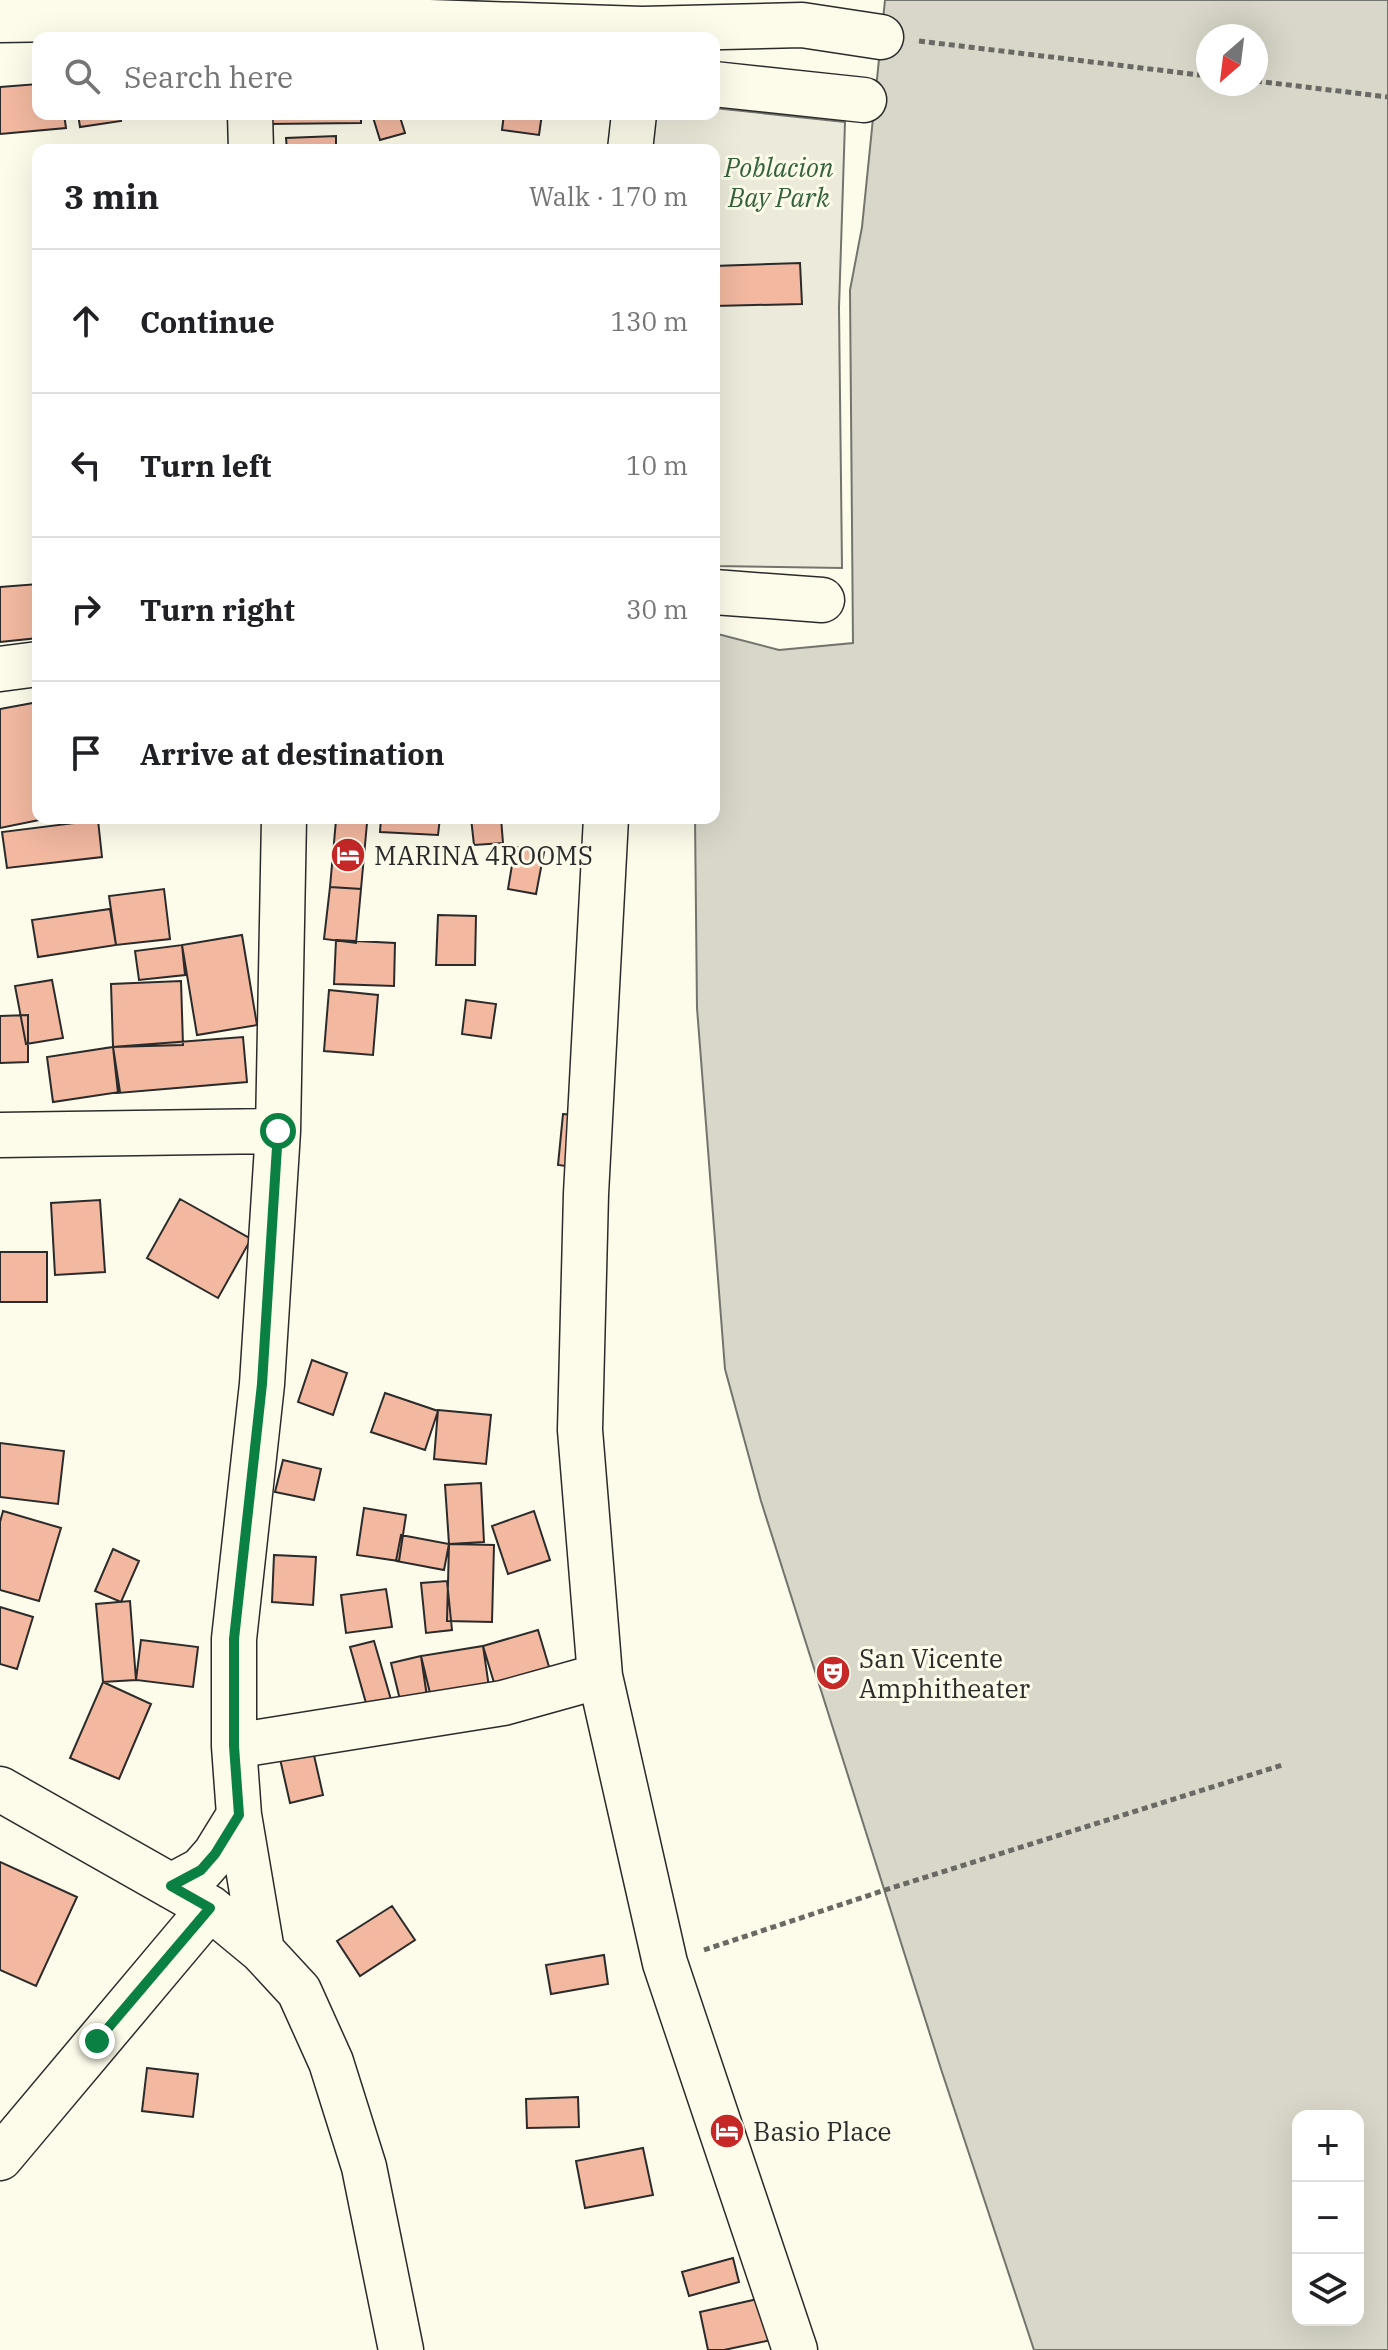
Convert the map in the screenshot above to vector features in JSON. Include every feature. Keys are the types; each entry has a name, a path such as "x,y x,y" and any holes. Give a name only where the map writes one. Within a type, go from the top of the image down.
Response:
{"street":[{"path":"0,20 247,18 802,25 881,37"},
{"path":"720,85 864,100"},
{"path":"250,120 251,144"},
{"path":"631,144 633,120"},
{"path":"720,592 822,600"},
{"path":"0,669 32,665"},
{"path":"262,1951 239,1815 234,1746 234,1639 262,1384 278,1131 284,824"},
{"path":"606,824 586,1194 580,1430 600,1676 665,1963 795,2350"},
{"path":"0,1135 278,1131"},
{"path":"234,1746 503,1703 600,1676"},
{"path":"0,1789 210,1908 262,1951 299,1991 331,2062 364,2167 401,2350"},
{"path":"171,1886 201,1870 215,1854 239,1815"},
{"path":"0,2158 210,1908"}],"path":[{"path":"881,37 1196,75"},
{"path":"1268,82 1388,97"},
{"path":"665,1963 1282,1765"}],"green space":[{"name":"Poblacion Bay Park","path":"720,109 845,122 839,308 842,568 720,566 720,144 652,144 654,120 720,120"}],"shaded area":[{"path":"885,0 1388,0 1388,2350 1034,2350 941,2069 761,1501 725,1369 697,1008 695,824 720,824 720,635 779,650 853,643 850,290 862,227"}],"building":[{"path":"32,84 32,120 65,120 66,128 0,134 0,87"},
{"path":"79,120 121,120 121,121 80,127"},
{"path":"268,120 361,120 361,123 268,124"},
{"path":"374,120 401,120 405,133 380,140"},
{"path":"503,120 541,120 539,135 502,130"},
{"path":"336,136 336,144 286,144 286,138"},
{"path":"800,263 802,304 720,306 720,266"},
{"path":"32,584 32,639 0,642 0,587"},
{"path":"32,703 32,821 0,828 0,709"},
{"path":"66,824 98,824 102,857 7,868 2,832"},
{"name":"MARINA 4ROOMS","path":"336,824 367,824 361,889 330,887"},
{"path":"381,824 439,824 438,835 380,832"},
{"path":"472,824 501,824 503,843 474,845"},
{"path":"515,847 544,852 536,894 508,889"},
{"path":"330,887 361,889 356,943 324,939"},
{"path":"164,889 170,939 116,945 109,896"},
{"path":"110,909 116,945 38,957 32,920"},
{"path":"438,915 476,916 475,965 436,965"},
{"path":"242,935 257,1025 197,1035 182,945"},
{"path":"336,940 395,943 394,986 334,984"},
{"path":"182,945 185,975 139,980 135,951"},
{"path":"52,980 63,1038 26,1044 15,986"},
{"path":"181,981 183,1045 113,1047 111,984"},
{"path":"329,990 378,995 373,1055 324,1051"},
{"path":"466,1000 496,1004 491,1038 462,1034"},
{"path":"28,1015 28,1062 0,1063 0,1016"},
{"path":"243,1037 247,1082 118,1093 113,1047"},
{"path":"113,1047 120,1092 53,1102 47,1057"},
{"path":"563,1114 585,1116 581,1168 558,1165"},
{"path":"180,1199 251,1239 218,1298 147,1258"},
{"path":"100,1200 105,1272 55,1275 51,1203"},
{"path":"0,1252 47,1252 47,1302 0,1302"},
{"path":"312,1360 347,1373 333,1415 298,1402"},
{"path":"385,1393 438,1411 425,1450 371,1432"},
{"path":"438,1410 491,1415 486,1464 434,1459"},
{"path":"0,1443 64,1451 58,1504 0,1497"},
{"path":"283,1460 321,1469 314,1500 275,1492"},
{"path":"481,1483 484,1542 449,1544 445,1485"},
{"path":"364,1508 406,1515 399,1561 357,1555"},
{"path":"3,1511 61,1528 39,1601 0,1590 0,1522"},
{"path":"534,1511 550,1560 508,1574 492,1526"},
{"path":"401,1535 449,1544 444,1570 396,1561"},
{"path":"449,1544 494,1545 492,1622 447,1621"},
{"path":"113,1549 139,1561 121,1602 95,1591"},
{"path":"274,1555 316,1557 313,1605 272,1602"},
{"path":"447,1581 452,1630 426,1633 421,1583"},
{"path":"386,1589 392,1627 346,1633 341,1595"},
{"path":"130,1601 136,1680 103,1682 96,1604"},
{"path":"0,1607 33,1617 17,1669 0,1664"},
{"path":"538,1630 550,1670 495,1686 483,1646"},
{"path":"141,1640 198,1647 193,1687 136,1680"},
{"path":"374,1641 392,1703 368,1710 350,1647"},
{"path":"483,1646 489,1687 427,1697 421,1656"},
{"path":"421,1656 431,1697 401,1704 391,1663"},
{"path":"103,1682 151,1704 119,1779 70,1758"},
{"path":"311,1742 323,1795 290,1803 278,1750"},
{"path":"0,1862 77,1897 36,1986 0,1970"},
{"path":"392,1906 415,1940 360,1976 337,1941"},
{"path":"604,1955 608,1984 551,1994 546,1965"},
{"path":"147,2068 198,2074 193,2117 142,2111"},
{"path":"578,2097 579,2127 527,2128 526,2099"},
{"path":"643,2148 653,2195 585,2208 576,2161"},
{"path":"733,2258 739,2282 689,2296 682,2272"},
{"path":"762,2298 771,2340 724,2350 708,2350 700,2312"}],"place":[{"name":"MARINA 4ROOMS","path":"348,855"},
{"name":"San Vicente Amphitheater","path":"833,1673"},
{"name":"Basio Place","path":"727,2131"}],"route":[{"path":"97,2041 210,1908 171,1886 201,1870 215,1854 239,1815 234,1746 234,1639 262,1384 278,1131"}]}
